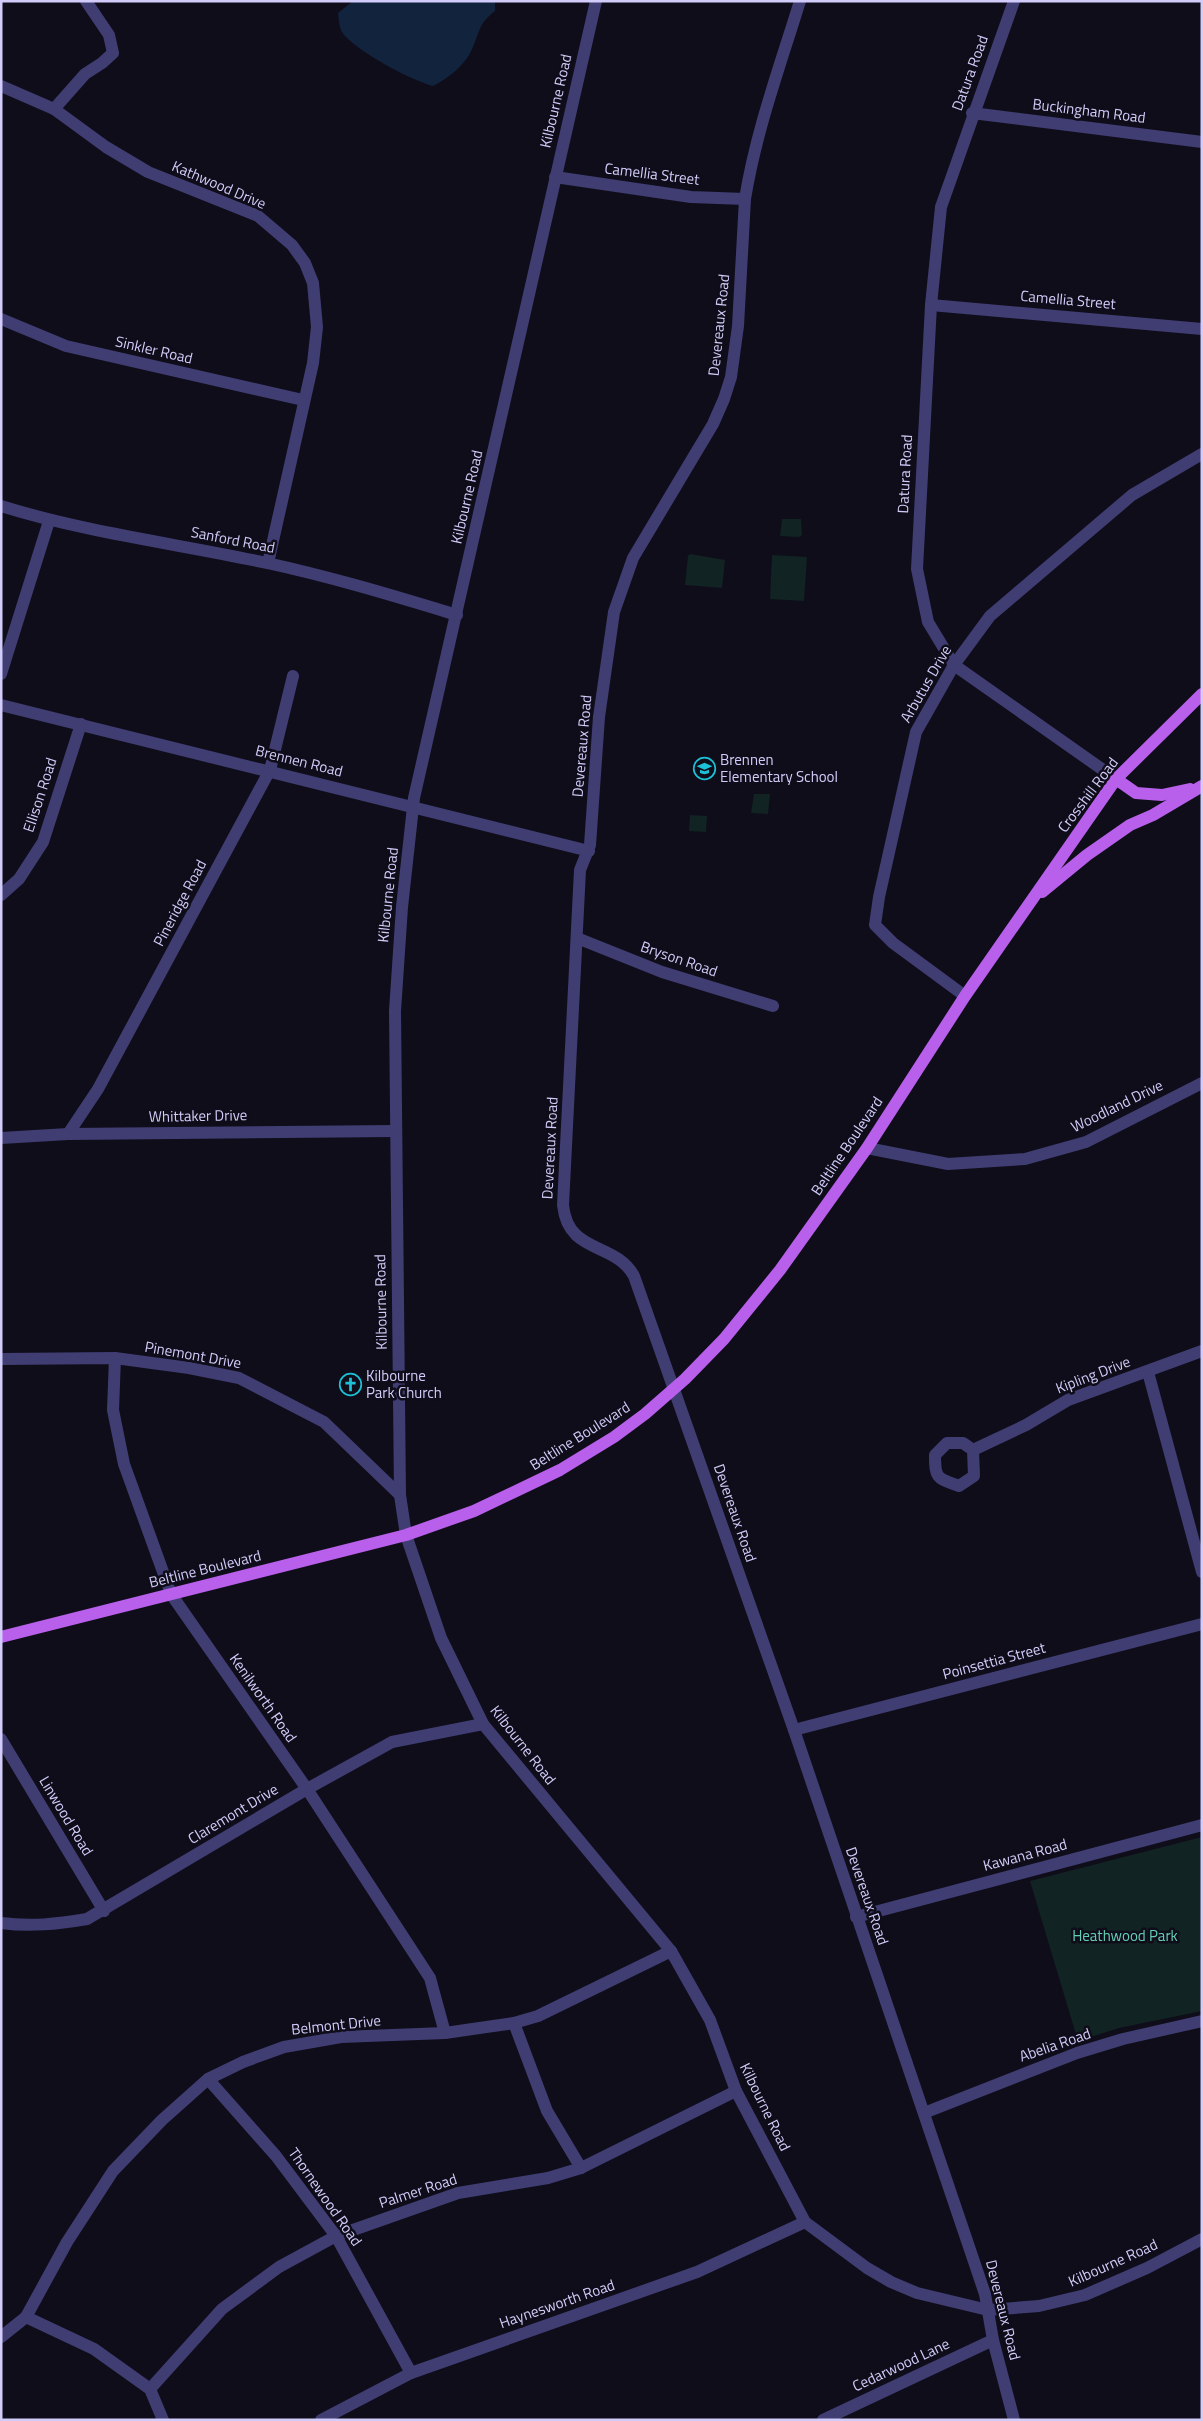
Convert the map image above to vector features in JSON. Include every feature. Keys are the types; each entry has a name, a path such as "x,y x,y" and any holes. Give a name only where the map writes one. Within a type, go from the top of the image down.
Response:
{"main road":[{"name":"Crosshill Road","path":"1030,902 1116,779 1202,694"},
{"name":"Datura Road","path":"1116,779 1136,792 1162,795 1202,786"},
{"path":"1030,902 1087,855 1130,825 1202,786"},
{"name":"Beltline Boulevard","path":"1,1637 406,1535 474,1512 560,1470 614,1437 674,1389 724,1339 752,1307 867,1148 965,996 1030,902"}],"street":[{"path":"54,109 84,74 102,63 113,53 109,35 86,1"},
{"name":"Kilbourne Road","path":"596,1 414,806 397,976 395,1131 400,1495 406,1535 441,1638 483,1724 671,1951 710,2020 736,2091 805,2222 867,2268 891,2282 917,2294 988,2310 1019,2309 1048,2305 1085,2296 1147,2268 1202,2238"},
{"name":"Devereaux Road","path":"800,1 761,126 745,199 738,326 735,355 726,392 713,424 632,558 614,612 600,717 589,851 580,870 564,1213 568,1224 577,1238 586,1244 620,1258 630,1269 794,1730 985,2294 993,2340 1014,2420"},
{"name":"Datura Road","path":"1014,1 972,113 941,207 931,304 917,569 928,622 954,665 1116,779"},
{"name":"Kathwood Drive","path":"1,86 54,109 106,147 148,172 258,216 292,245 305,263 313,283 318,319 313,363 303,400 268,563"},
{"name":"Buckingham Road","path":"972,113 1202,142"},
{"name":"Camellia Street","path":"555,177 691,197 745,199"},
{"name":"Camellia Street","path":"931,304 1202,329"},
{"name":"Sinkler Road","path":"1,319 66,346 303,400"},
{"name":"Arbutus Drive","path":"965,996 893,944 875,925 879,897 916,732 954,665 990,616 1132,495 1202,454"},
{"name":"Sanford Road","path":"1,506 49,521 268,563 357,585 457,615"},
{"path":"1,674 49,521"},
{"name":"Pineridge Road","path":"68,1134 98,1090 270,770 293,676"},
{"name":"Brennen Road","path":"1,705 270,770 589,851"},
{"name":"Ellison Road","path":"1,895 19,879 43,842 81,724"},
{"name":"Bryson Road","path":"577,938 662,972 773,1006"},
{"name":"Woodland Drive","path":"867,1148 948,1164 1025,1159 1086,1142 1202,1084"},
{"name":"Whittaker Drive","path":"1,1138 68,1134 395,1131"},
{"name":"Kipling Drive","path":"973,1450 1026,1425 1068,1400 1202,1351"},
{"name":"Pinemont Drive","path":"1,1359 115,1358 189,1368 240,1378 324,1422 400,1495"},
{"name":"Kenilworth Road","path":"115,1358 113,1410 124,1464 171,1594 307,1789 430,1978 445,2033"},
{"path":"1148,1372 1202,1572"},
{"name":"Poinsettia Street","path":"794,1730 1202,1624"},
{"name":"Claremont Drive","path":"1,1923 26,1926 53,1925 87,1919 104,1911 307,1789 392,1742 483,1724"},
{"name":"Linwood Road","path":"1,1739 104,1911"},
{"name":"Kawana Road","path":"856,1917 1202,1825"},
{"name":"Belmont Drive","path":"1,2337 26,2317 67,2242 113,2171 162,2120 208,2079 243,2062 284,2047 341,2038 445,2033 514,2023 538,2016 671,1951"},
{"name":"Abelia Road","path":"924,2113 1078,2053 1124,2039 1202,2021"},
{"path":"514,2023 547,2111 580,2168"},
{"name":"Thornewood Road","path":"208,2079 276,2156 336,2236 411,2373"},
{"name":"Palmer Road","path":"150,2389 222,2309 279,2267 336,2236 458,2193 548,2178 580,2168 736,2091"},
{"name":"Haynesworth Road","path":"321,2420 411,2373 697,2272 805,2222"},
{"path":"26,2317 94,2349 150,2389 164,2420"},
{"name":"Cedarwood Lane","path":"823,2420 993,2340"}],"green space":[{"path":"782,519 801,519 802,535 799,537 780,536"},
{"path":"690,554 725,560 722,588 685,585 688,556"},
{"path":"772,555 807,557 804,601 770,599"},
{"path":"754,794 770,794 768,814 751,813"},
{"path":"690,815 707,816 706,832 689,831"},
{"name":"Heathwood Park","path":"1202,1837 1202,2011 1119,2028 1078,2041 1030,1881"}],"water":[{"path":"353,1 495,1 495,11 484,21 469,55 458,69 433,86 386,65 352,43 343,34 340,28 338,13"}],"place":[{"name":"Brennen Elementary School","path":"704,769"},
{"name":"Kilbourne Park Church","path":"350,1385"}]}
